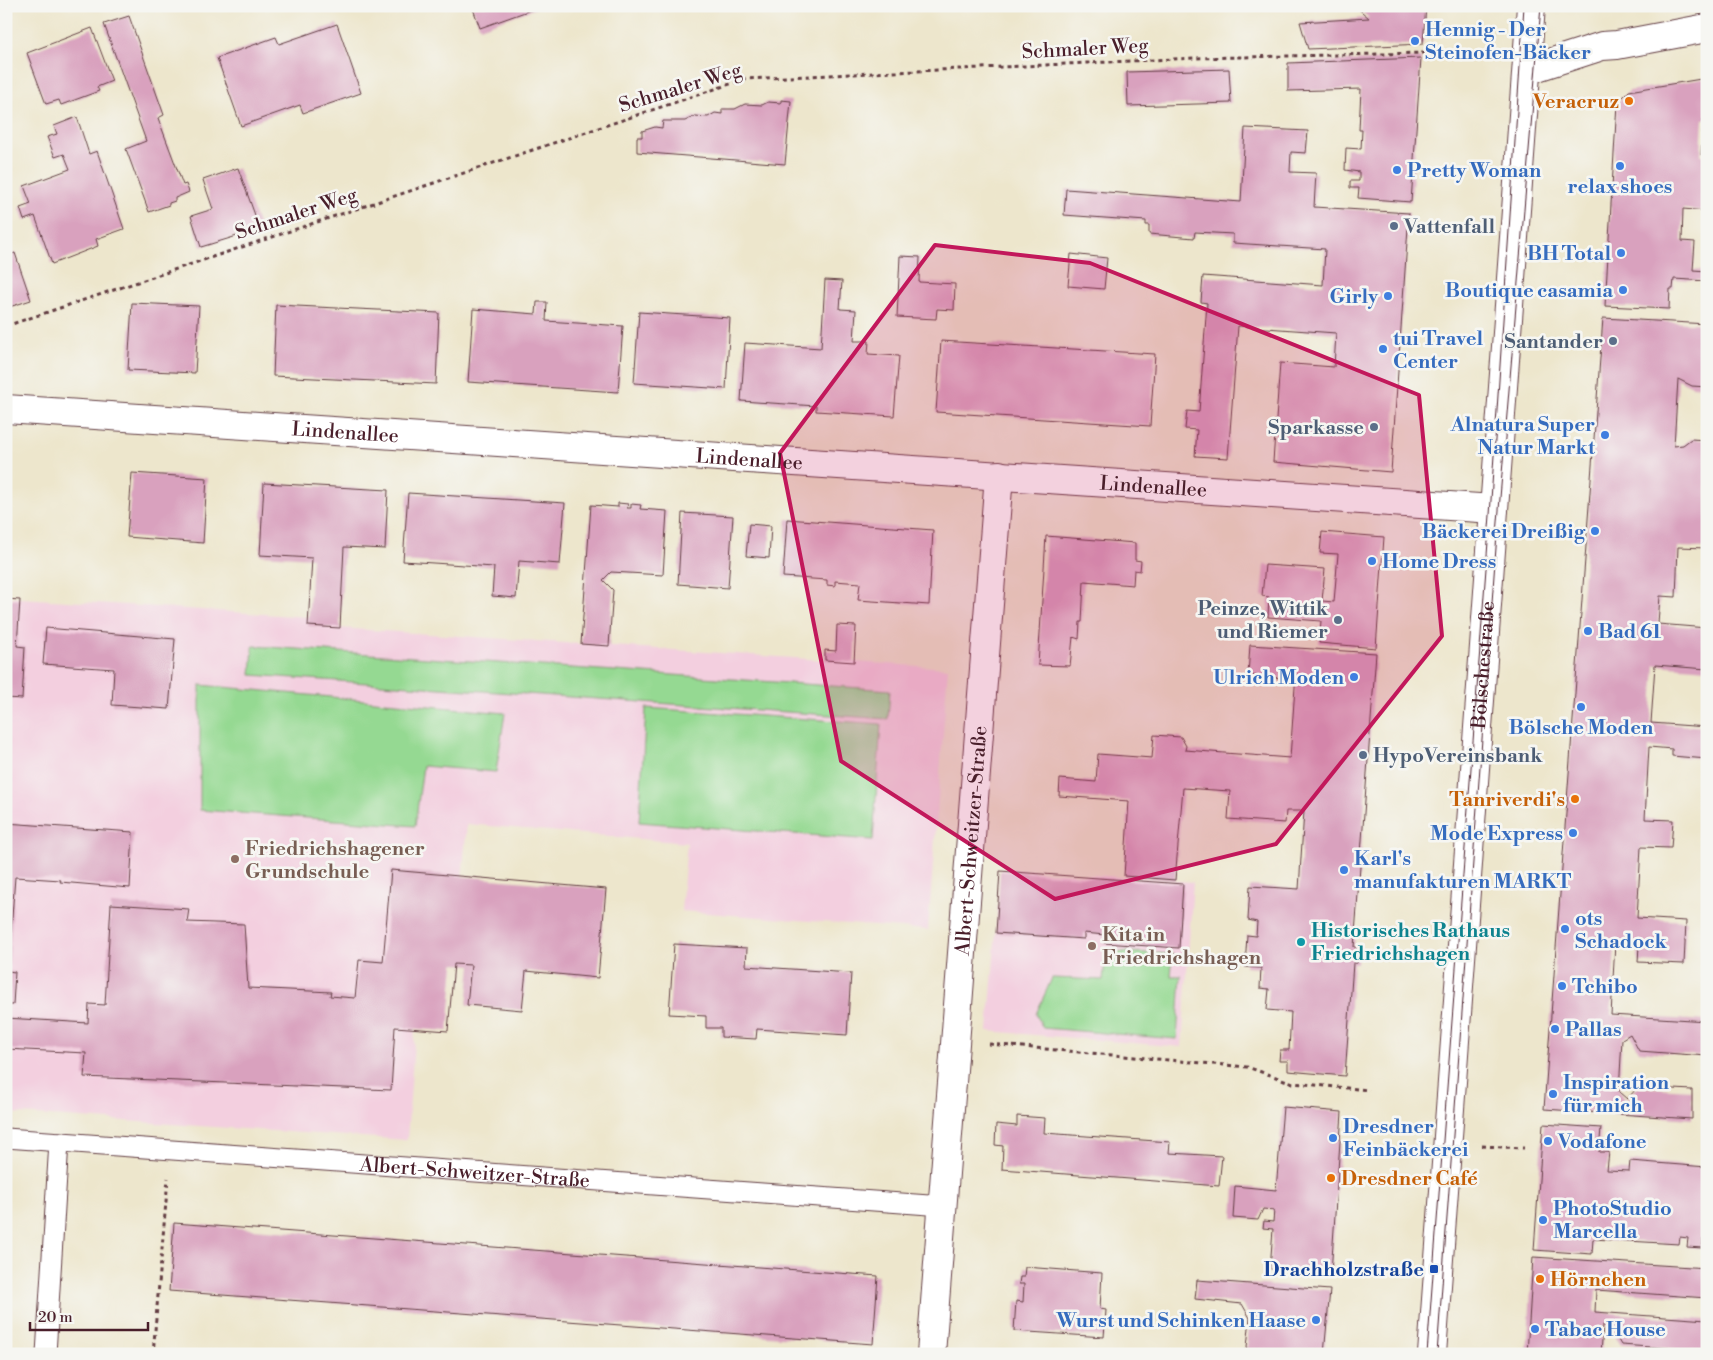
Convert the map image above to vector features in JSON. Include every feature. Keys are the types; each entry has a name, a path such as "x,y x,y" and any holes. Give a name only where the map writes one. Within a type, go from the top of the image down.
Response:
{"street":[{"name":"Bölschestraße","path":"1432,1354 1528,70 1531,6"},
{"path":"1528,70 1602,46 1617,45 1707,28"},
{"name":"Lindenallee","path":"6,409 1494,509"},
{"name":"Albert-Schweitzer-Straße","path":"931,1354 999,475"}],"lane":[{"name":"Albert-Schweitzer-Straße","path":"6,1138 943,1206"},
{"path":"46,1354 59,1142"}],"path":[{"name":"Schmaler Weg","path":"6,326 745,79 1195,58 1426,53"},
{"path":"956,1041 1246,1067 1293,1083 1369,1090"},
{"path":"1481,1146 1524,1148"},
{"path":"153,1354 170,1150"}],"highlighted area":[{"path":"935,245 1090,263 1419,395 1442,636 1276,844 1055,899 841,761 780,453"}],"shaded area":[{"name":"Friedrichshagener Grundschule","path":"6,597 309,617 308,626 948,668 928,930 681,911 687,843 467,824 448,1031 415,1029 407,1140 6,1113"},
{"name":"Kita in Friedrichshagen","path":"1001,869 1193,882 1182,1047 988,1031"}],"green space":[{"path":"253,646 890,690 888,719 251,675"},
{"path":"200,685 505,713 496,772 423,766 415,826 200,810"},
{"path":"646,708 881,724 873,840 639,822"},
{"path":"1106,951 1173,954 1171,976 1181,976 1177,1039 1043,1028 1036,1014 1052,978 1103,980"}],"building":[{"path":"472,6 539,6 539,7 480,28"},
{"path":"1355,6 1426,6 1423,44 1308,49 1300,22 1369,18"},
{"path":"129,16 164,115 158,118 183,185 186,184 189,192 175,198 175,201 169,203 169,205 149,212 126,149 146,141 104,24"},
{"path":"337,24 361,93 303,113 300,105 241,126 217,58 276,37 279,44"},
{"path":"92,28 112,81 97,87 99,91 61,105 59,100 46,104 27,53"},
{"path":"1421,58 1411,202 1358,198 1359,188 1350,188 1350,181 1359,181 1359,172 1345,170 1346,148 1361,149 1362,130 1359,130 1361,89 1288,91 1288,63"},
{"path":"1229,69 1231,103 1128,106 1127,72"},
{"path":"1707,78 1707,119 1703,119 1701,155 1707,155 1707,211 1683,209 1682,241 1695,242 1693,270 1707,271 1707,281 1674,279 1673,289 1670,289 1669,309 1605,306 1617,103 1629,91"},
{"path":"781,100 791,101 785,164 637,152 637,137 642,137 642,131 655,127 662,128 663,121 685,121 695,116 708,117 715,113 722,114 722,109 735,109 745,104 781,103"},
{"path":"77,117 89,154 97,151 124,229 96,239 98,246 52,264 35,216 24,220 20,208 31,204 24,186 70,169 64,154 55,157 47,137 57,134 54,126"},
{"path":"1245,128 1308,131 1306,153 1291,152 1290,172 1316,173 1314,207 1409,213 1391,472 1273,462 1280,363 1334,367 1336,333 1238,326 1228,458 1195,456 1197,430 1185,429 1187,411 1199,412 1207,303 1201,302 1203,276 1323,285 1325,249 1233,243 1233,234 1195,232 1194,238 1149,234 1149,225 1146,225 1146,221 1064,215 1066,189 1241,202"},
{"path":"238,168 260,229 201,247 191,216 213,209 203,180"},
{"path":"15,253 31,300 6,308 6,256"},
{"path":"1071,254 1107,258 1104,289 1068,286"},
{"path":"900,256 920,257 919,282 955,284 954,310 937,309 936,319 897,317"},
{"path":"825,280 842,281 840,309 856,310 854,341 869,341 868,354 899,356 894,416 816,411 816,406 741,401 745,343 821,348"},
{"path":"537,302 547,302 546,321 623,326 618,392 468,382 473,309 536,314"},
{"path":"132,303 199,306 195,373 128,370"},
{"path":"276,305 439,313 436,384 273,376"},
{"path":"639,312 730,318 726,389 634,383"},
{"path":"1603,318 1707,324 1707,387 1692,386 1678,379 1674,446 1683,445 1691,439 1707,440 1707,548 1678,547 1676,597 1660,596 1658,624 1707,628 1707,669 1655,665 1651,723 1707,727 1707,759 1672,756 1672,749 1649,747 1645,819 1673,820 1671,848 1641,847 1637,918 1686,921 1684,964 1638,962 1639,945 1615,943 1611,1015 1707,1021 1707,1056 1639,1051 1630,1034 1622,1039 1619,1092 1627,1099 1638,1087 1692,1090 1692,1119 1544,1109"},
{"path":"941,341 1155,354 1150,426 936,412"},
{"path":"132,473 207,478 203,543 127,537"},
{"path":"264,483 388,490 385,549 344,547 340,628 308,626 312,558 260,555"},
{"path":"408,493 565,503 560,564 519,561 516,598 492,596 494,567 403,561"},
{"path":"618,503 628,504 627,508 631,508 631,504 641,505 640,509 667,511 663,575 611,572 603,580 613,590 609,646 581,644 591,505 618,507"},
{"path":"682,513 733,516 728,588 678,584"},
{"path":"787,519 933,530 929,605 858,600 860,583 835,581 835,586 827,585 827,580 783,577"},
{"path":"749,524 771,526 769,558 746,556"},
{"path":"1322,532 1384,537 1376,648 1319,643 1321,621 1268,617 1269,597 1262,596 1265,565 1325,569 1322,601 1334,602 1338,554 1320,553"},
{"path":"1046,536 1135,543 1135,560 1141,561 1140,571 1134,570 1133,585 1084,581 1082,622 1080,622 1079,639 1073,637 1070,666 1038,665"},
{"path":"6,599 20,600 17,646 25,647 22,699 6,698"},
{"path":"837,625 856,626 854,662 825,660 825,650 836,651"},
{"path":"46,628 175,639 169,709 112,705 114,669 43,664"},
{"path":"1250,645 1376,653 1354,947 1358,947 1357,963 1353,963 1345,1076 1288,1071 1288,1061 1279,1061 1280,1050 1289,1050 1291,1012 1267,1010 1269,989 1260,988 1261,968 1245,967 1247,935 1256,936 1257,922 1248,920 1250,886 1299,889 1304,811 1286,811 1285,823 1228,819 1230,791 1183,788 1175,880 1124,876 1129,801 1059,796 1060,779 1096,782 1098,754 1152,758 1154,735 1181,737 1186,746 1185,750 1290,758 1296,673 1281,671 1281,678 1248,675"},
{"path":"6,823 133,832 130,888 15,877 8,971 15,972 13,1005 6,1005"},
{"path":"391,870 606,889 598,978 526,971 522,1010 467,1005 471,965 454,964 448,1031 395,1027 391,1090 84,1077 86,1053 6,1049 6,1018 88,1023 89,1004 105,1005 111,904 189,909 187,922 244,924 248,988 331,992 330,996 355,998 359,960 383,962"},
{"path":"1000,871 1183,884 1179,948 1104,943 1105,935 1084,933 1084,939 996,933"},
{"path":"674,944 747,948 746,966 851,973 847,1035 757,1029 756,1039 721,1037 721,1028 706,1028 706,1016 669,1014"},
{"path":"1283,1107 1342,1112 1331,1273 1270,1269 1273,1229 1263,1228 1264,1221 1273,1222 1274,1210 1263,1209 1258,1220 1233,1218 1235,1186 1276,1190"},
{"path":"1017,1116 1045,1118 1044,1133 1170,1142 1169,1153 1222,1156 1219,1186 1002,1169 1003,1146 995,1145 996,1124 1017,1126"},
{"path":"1543,1124 1601,1128 1599,1152 1609,1152 1607,1170 1629,1171 1630,1161 1707,1167 1707,1240 1703,1239 1702,1248 1687,1247 1688,1238 1680,1237 1679,1244 1593,1239 1592,1254 1534,1250"},
{"path":"174,1223 878,1276 873,1344 169,1291"},
{"path":"1533,1257 1707,1268 1707,1298 1596,1290 1595,1312 1707,1320 1707,1351 1621,1345 1610,1326 1603,1325 1601,1354 1527,1354"},
{"path":"1025,1267 1102,1273 1100,1309 1106,1310 1104,1337 1014,1331 1016,1301 1023,1302 1024,1284 1019,1284 1020,1277 1024,1277"},
{"path":"1197,1280 1330,1290 1324,1354 1242,1354 1247,1347 1250,1318 1242,1304 1195,1299"}],"tram line":[{"path":"1427,1354 1490,515 1524,6"},
{"path":"1437,1354 1497,534 1541,6"}],"place":[{"name":"Hennig - Der Steinofen-Bäcker","path":"1415,41"},
{"name":"Veracruz","path":"1629,101"},
{"name":"relax shoes","path":"1620,166"},
{"name":"Pretty Woman","path":"1397,170"},
{"name":"Vattenfall","path":"1394,226"},
{"name":"BH Total","path":"1621,253"},
{"name":"Boutique casamia","path":"1623,290"},
{"name":"Girly","path":"1388,296"},
{"name":"Santander","path":"1613,341"},
{"name":"tui Travel Center","path":"1383,349"},
{"name":"Sparkasse","path":"1374,427"},
{"name":"Alnatura Super Natur Markt","path":"1605,435"},
{"name":"Bäckerei Dreißig","path":"1595,531"},
{"name":"Home Dress","path":"1372,561"},
{"name":"Peinze, Wittik und Riemer","path":"1338,620"},
{"name":"Bad 61","path":"1588,631"},
{"name":"Ulrich Moden","path":"1354,677"},
{"name":"Bölsche Moden","path":"1581,707"},
{"name":"HypoVereinsbank","path":"1363,755"},
{"name":"Tanriverdi's","path":"1575,799"},
{"name":"Mode Express","path":"1573,833"},
{"name":"Friedrichshagener Grundschule","path":"235,859"},
{"name":"Karl's manufakturen MARKT","path":"1344,870"},
{"name":"ots Schadock","path":"1565,929"},
{"name":"Historisches Rathaus Friedrichshagen","path":"1301,942"},
{"name":"Kita in Friedrichshagen","path":"1092,946"},
{"name":"Tchibo","path":"1562,986"},
{"name":"Pallas","path":"1555,1029"},
{"name":"Inspiration für mich","path":"1553,1094"},
{"name":"Dresdner Feinbäckerei","path":"1333,1138"},
{"name":"Vodafone","path":"1548,1141"},
{"name":"Dresdner Café","path":"1331,1178"},
{"name":"PhotoStudio Marcella","path":"1543,1220"},
{"name":"Drachholzstraße","path":"1434,1269"},
{"name":"Hörnchen","path":"1540,1279"},
{"name":"Wurst und Schinken Haase","path":"1316,1320"},
{"name":"Tabac House","path":"1535,1329"}]}
